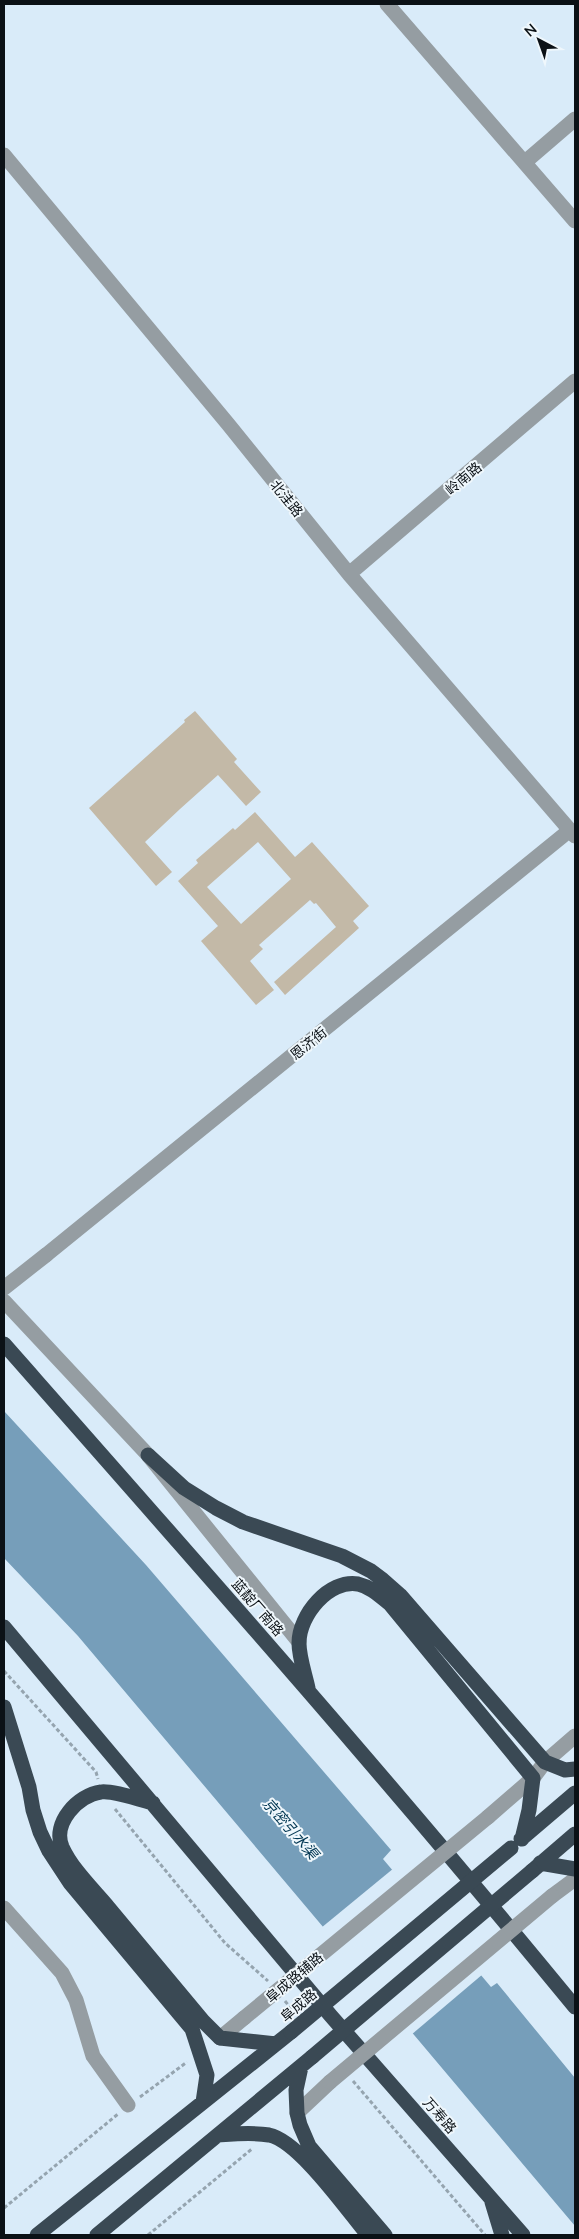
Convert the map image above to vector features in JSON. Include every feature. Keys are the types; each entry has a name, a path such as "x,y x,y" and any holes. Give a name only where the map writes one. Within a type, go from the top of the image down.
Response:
{"highway":[{"name":"蓝靛厂南路","path":"4,1344 308,1689 483,1895 575,2008"},
{"path":"148,1455 184,1488 216,1508 243,1522 342,1556 377,1575 400,1594 546,1762 565,1770 575,1769"},
{"path":"308,1689 299,1642 305,1620 315,1602 328,1592 344,1584 357,1584 370,1588 390,1604 533,1778 529,1810 516,1844"},
{"path":"4,1627 153,1803"},
{"path":"4,1707 29,1788 38,1825 49,1851 70,1883 192,2029 207,2075 203,2102"},
{"path":"153,1803 102,1791 89,1795 75,1805 64,1818 60,1832 61,1845 80,1874 203,2021 220,2038 276,2044"},
{"name":"阜成路","path":"37,2235 291,2032 575,1793"},
{"name":"万寿路","path":"153,1803 332,2016 523,2235"},
{"path":"97,2235 306,2062 575,1834"},
{"path":"536,1867 575,1869"},
{"path":"306,2062 296,2090 297,2113 309,2146 385,2235"},
{"path":"218,2135 269,2135 282,2140 299,2154 368,2235"},
{"path":"491,2198 502,2235"}],"street":[{"path":"388,4 575,220"},
{"path":"525,162 575,119"},
{"name":"北洼路","path":"4,155 228,424 349,574 573,833"},
{"name":"岭南路","path":"349,574 575,381"},
{"name":"恩济街","path":"4,1288 573,833"},
{"path":"4,1301 148,1455 299,1642"},
{"name":"阜成路辅路","path":"220,2038 488,1817 533,1778 546,1762 575,1736"},
{"path":"297,2113 330,2082 552,1896 575,1879"},
{"path":"4,1908 62,1973 76,2000 93,2056 128,2105"}],"path":[{"path":"4,1671 96,1772 102,1791 121,1818 225,1943 268,1982"},
{"path":"281,1997 300,2019"},
{"path":"4,2208 128,2105 200,2052"},
{"path":"351,2079 485,2235"},
{"path":"148,2235 269,2135"}],"water":[{"name":"京密引水渠","path":"4,1411 146,1565 391,1850 383,1859 491,1987 497,1983 575,2078 575,2226 78,1636 4,1558"}],"pier":[{"path":"394,1868 483,1974 411,2035 321,1928"}],"building":[{"path":"195,711 237,759 234,762 261,792 246,806 218,775 180,809 145,842 172,872 156,886 89,808"},
{"path":"255,812 295,857 312,842 369,906 353,921 359,928 285,995 274,982 336,927 316,903 314,904 310,900 259,945 263,949 250,961 274,990 256,1005 201,941 218,926 178,881 198,863 196,860 233,828 235,830","holes":["258,842 291,879 241,924 207,887"]}]}
